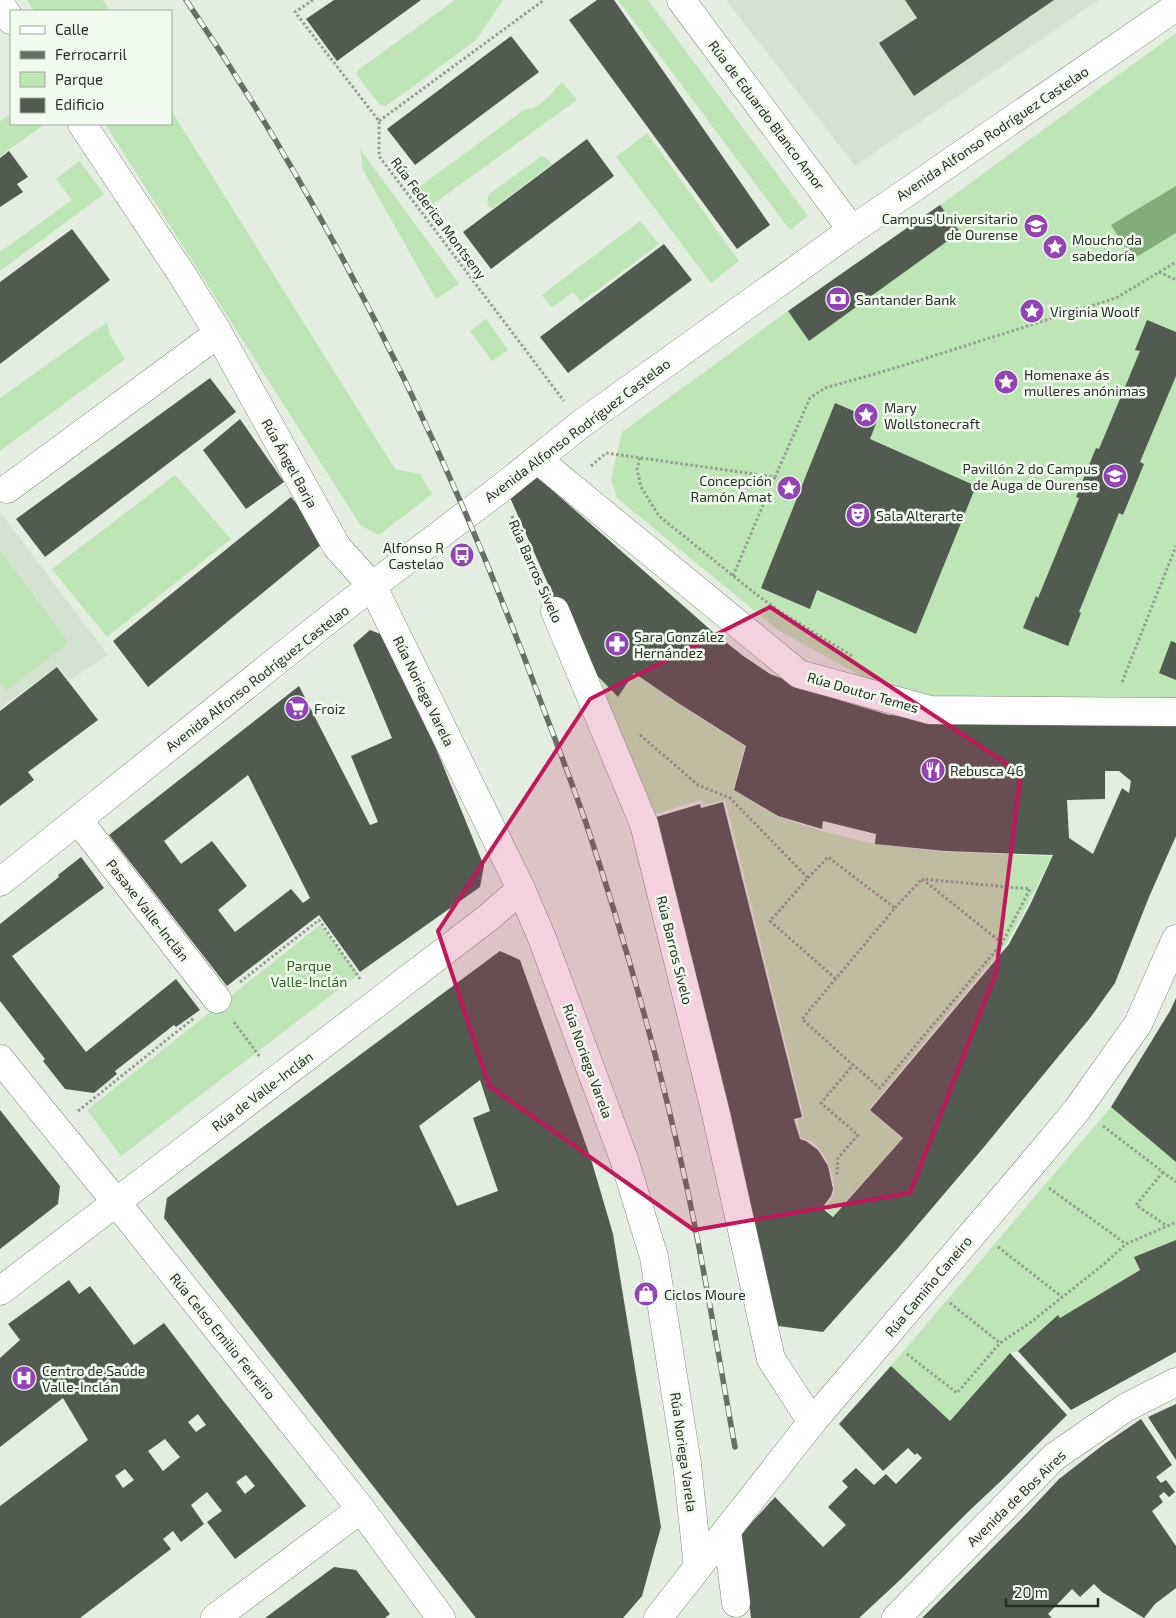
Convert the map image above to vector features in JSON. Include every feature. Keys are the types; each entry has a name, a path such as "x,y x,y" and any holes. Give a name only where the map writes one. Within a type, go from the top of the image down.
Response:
{"street":[{"name":"Rúa de Eduardo Blanco Amor","path":"681,0 852,230"},
{"path":"0,4 10,19"},
{"name":"Avenida Alfonso Rodríguez Castelao","path":"0,882 334,615 500,489 581,424 852,230 1176,7"},
{"name":"Rúa Ángel Barja","path":"83,125 181,273 217,331 337,547 373,587"},
{"path":"7,489 208,341 217,331"},
{"name":"Rúa Doutor Temes","path":"537,459 799,674 930,710 1176,712"},
{"name":"Rúa Noriega Varela","path":"373,587 521,889 542,938 624,1159 654,1257 687,1464 698,1567"},
{"name":"Rúa Barros Sivelo","path":"554,611 644,824 716,1114 771,1359 812,1422"},
{"name":"Pasaxe Valle-Inclán","path":"78,820 217,999"},
{"name":"Rúa de Valle-Inclán","path":"0,1291 489,917 521,889"},
{"name":"Rúa Camiño Caneiro","path":"658,1618 812,1422 1026,1171 1078,1107 1138,1024 1176,939"},
{"name":"Rúa Celso Emilio Ferreiro","path":"0,1059 361,1509 441,1618"},
{"name":"Avenida de Bos Aires","path":"896,1618 1054,1457 1125,1408 1176,1382"},
{"path":"215,1618 361,1509"},
{"path":"727,1531 736,1604"}],"path":[{"path":"313,0 295,12 379,121 544,0"},
{"name":"Rúa Federica Montseny","path":"379,121 379,156 581,424"},
{"path":"733,576 810,398 825,388 892,369 1116,298 1176,262"},
{"path":"1159,272 1176,280"},
{"path":"569,486 606,452 775,477"},
{"path":"640,458 637,469 640,487 659,516 779,611 854,657"},
{"name":"Rúa Barros Sivelo","path":"500,489 554,611"},
{"path":"1133,712 1126,696 1116,696 1176,546"},
{"path":"639,734 698,785 730,798 808,878"},
{"path":"836,980 770,921 828,857 895,908"},
{"path":"922,879 1030,889 1002,943 880,1088 802,1019 895,908 922,879"},
{"path":"922,879 1002,943"},
{"path":"217,999 276,1080"},
{"path":"837,1175 838,1158 858,1135 821,1102 853,1065 850,1062"},
{"path":"1078,1107 1176,1182"},
{"path":"1026,1171 1126,1244"},
{"path":"1163,1172 1136,1205 1167,1226"},
{"path":"885,1336 957,1393 1000,1343 1031,1322 1126,1244 1176,1222"},
{"path":"976,1230 1062,1297"},
{"path":"928,1285 1000,1343"}],"highlighted area":[{"path":"770,607 1021,773 996,973 910,1193 694,1230 489,1086 438,931 590,699"}],"shaded area":[{"path":"726,0 1099,0 855,166"},
{"path":"1176,186 1176,233 1133,259 1111,225"},
{"path":"0,512 108,655 70,680 58,666 0,708"}],"green space":[{"path":"27,0 103,0 109,10 33,10"},
{"path":"455,0 503,0 476,40 389,104 385,106 380,105 357,75 358,70"},
{"path":"618,0 648,0 808,216 790,230"},
{"name":"Campus Universitario de Ourense","path":"1176,33 1176,701 927,697 870,681 778,630 617,498 611,479 622,432 788,311 940,205"},
{"path":"562,82 577,100 432,205 418,188 525,109 541,103"},
{"path":"172,112 395,469 420,474 432,494 379,535 361,526 106,125 172,125"},
{"path":"10,114 10,125 44,125 0,156 0,121"},
{"path":"647,133 739,261 711,283 616,157"},
{"path":"360,149 459,284 436,299 363,170"},
{"path":"542,156 552,164 492,209 487,204 489,194"},
{"path":"79,161 104,194 0,271 0,252 72,200 56,179"},
{"path":"640,221 659,244 581,302 573,292 552,308 542,295"},
{"path":"486,319 508,350 492,361 470,331"},
{"path":"107,322 110,335 125,359 0,451 0,398"},
{"path":"175,475 231,539 107,637 52,569"},
{"path":"0,550 69,643 6,691 0,683"},
{"path":"582,661 618,697 634,674 745,746 733,790 778,817 822,831 874,844 945,852 1052,856 1007,943 869,1109 902,1138 833,1216 824,1208 832,1199 834,1189 829,1166 817,1146 811,1141 801,1138 797,1120 804,1118 725,800 703,805 701,800 645,817"},
{"name":"Parque Valle-Inclán","path":"320,925 359,974 121,1156 87,1110"},
{"path":"1111,1107 1176,1162 1176,1240 1134,1257 1140,1270 1060,1318 1058,1316 1018,1351 1010,1353 950,1421 891,1366"}],"building":[{"path":"334,0 421,0 337,61 306,19"},
{"path":"597,0 614,0 770,225 737,249 569,20"},
{"path":"905,0 1054,0 914,96 879,43 917,18"},
{"path":"511,36 539,72 415,165 387,129"},
{"path":"587,139 614,176 491,269 463,232"},
{"path":"9,151 28,177 17,184 23,192 0,207 0,158"},
{"path":"940,205 960,232 809,341 788,311"},
{"path":"72,229 110,280 0,364 0,282"},
{"path":"664,244 692,280 568,373 540,337"},
{"path":"1147,320 1176,332 1176,376 1140,462 1144,464 1123,515 1119,513 1079,612 1081,613 1068,646 1023,628 1036,596 1038,598 1079,498 1076,497 1096,448 1099,449 1140,351 1135,350"},
{"path":"210,378 236,412 45,557 16,519"},
{"path":"835,403 877,421 870,439 976,486 916,634 817,590 810,609 761,588"},
{"path":"240,419 284,482 246,509 203,450"},
{"path":"534,474 713,632 742,655 770,674 842,701 889,715 950,719 1176,721 1176,836 1149,897 1115,983 1090,1018 984,1147 899,1247 823,1332 771,1325 653,818 700,804 701,808 723,802 802,1117 794,1119 800,1139 818,1150 828,1166 833,1189 831,1196 822,1208 833,1217 903,1138 870,1110 1009,944 1030,905 1053,855 945,851 875,844 876,834 823,821 822,829 778,816 734,790 746,746 634,673 618,697 581,659 508,493","holes":["1105,771 1119,771 1131,781 1129,793 1122,788 1093,854 1069,838 1067,800 1105,799"]},
{"path":"291,497 327,540 148,687 113,641"},
{"path":"370,630 391,638 484,866 480,887 360,972 319,915 227,986 109,835 299,686 370,825 378,822 351,756 392,738 353,645","holes":["248,775 310,898 303,903 291,889 235,932 218,910 247,886 212,841 181,864 164,841"]},
{"path":"1171,641 1176,643 1176,680 1159,673"},
{"path":"57,667 98,720 28,772 34,780 0,806 0,711"},
{"path":"81,857 104,888 12,956 86,1052 176,979 200,1010 176,1027 174,1025 115,1071 117,1074 94,1093 65,1089 43,1061 45,1059 0,1001 0,924"},
{"path":"500,951 520,960 591,1159 613,1234 661,1527 642,1596 623,1618 476,1618 164,1218 167,1198","holes":["480,1080 490,1111 473,1118 498,1191 457,1206 419,1126"]},
{"path":"1176,998 1176,1162 1111,1107 1170,1011"},
{"path":"0,1110 60,1186 58,1204 0,1249"},
{"path":"1176,1240 1176,1352 1071,1410 1018,1351 1058,1315 1060,1318 1140,1270 1134,1257"},
{"path":"69,1280 79,1294 90,1286 134,1345 164,1323 306,1506 235,1559 207,1522 222,1511 207,1492 191,1505 204,1524 181,1542 173,1531 163,1539 171,1549 80,1618 0,1618 0,1506 88,1440 63,1398 0,1447 0,1358 20,1340 8,1324","holes":["198,1414 206,1425 196,1432 188,1422","165,1439 180,1457 163,1471 148,1451","125,1469 134,1480 123,1488 115,1476","246,1475 255,1486 245,1494 236,1482"]},
{"path":"1010,1353 1067,1415 859,1618 751,1618 741,1534 775,1497 823,1547 846,1525 828,1507 848,1487 842,1481 856,1468 874,1485 886,1474 896,1484 922,1458 917,1453 915,1455 908,1448 883,1471 839,1424 891,1366 950,1421"},
{"path":"1176,1404 1176,1460 1148,1417"},
{"path":"1141,1419 1172,1465 1156,1477 1161,1483 1166,1480 1175,1492 1169,1497 1164,1492 1159,1496 1163,1502 1152,1511 1176,1546 1176,1588 1155,1604 1144,1618 1102,1592 1094,1584 1080,1597 1072,1589 1048,1614 1052,1618 922,1618 1059,1479"},
{"path":"334,1567 356,1570 390,1614 385,1618 265,1618"}],"railway":[{"path":"186,0 292,168 386,342 429,431 469,521 507,612 559,749 614,909 662,1082 698,1239 735,1447"}],"place":[{"name":"Campus Universitario de Ourense","path":"1036,226"},
{"name":"Moucho da sabedoría","path":"1055,247"},
{"name":"Santander Bank","path":"838,299"},
{"name":"Virginia Woolf","path":"1032,311"},
{"name":"Homenaxe ás mulleres anónimas","path":"1006,382"},
{"name":"Mary Wollstonecraft","path":"866,415"},
{"name":"Pavillón 2 do Campus de Auga de Ourense","path":"1115,476"},
{"name":"Concepción Ramón Amat","path":"789,488"},
{"name":"Sala Alterarte","path":"858,515"},
{"name":"Alfonso R Castelao","path":"462,555"},
{"name":"Sara González Hernández","path":"617,644"},
{"name":"Froiz","path":"297,708"},
{"name":"Rebusca 46","path":"933,770"},
{"name":"Ciclos Moure","path":"646,1294"},
{"name":"Centro de Saúde Valle-Inclán","path":"24,1378"}]}
